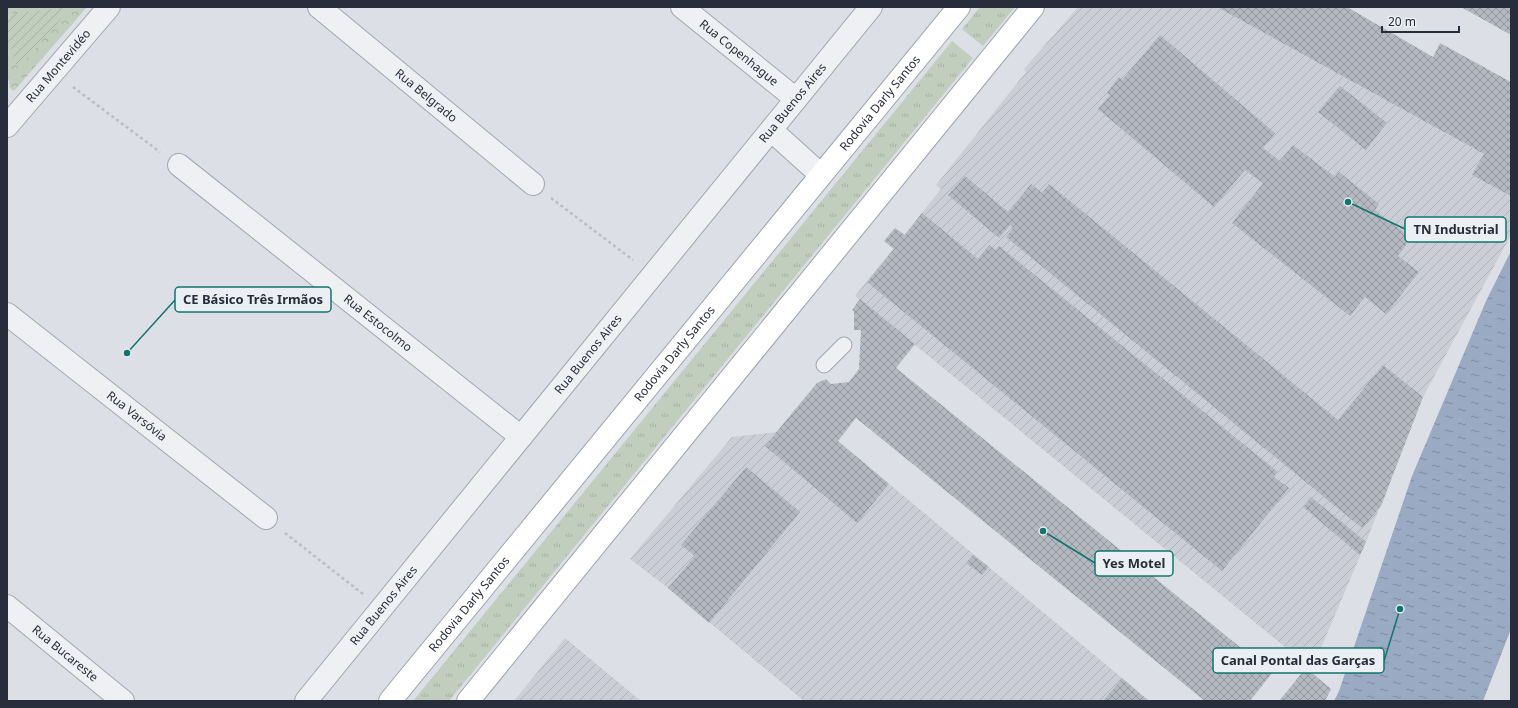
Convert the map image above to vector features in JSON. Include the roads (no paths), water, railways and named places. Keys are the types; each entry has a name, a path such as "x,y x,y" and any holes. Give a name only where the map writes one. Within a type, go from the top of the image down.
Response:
{"main road":[{"name":"Rodovia Darly Santos","path":"390,701 959,7"},
{"path":"468,701 1033,7"}],"street":[{"name":"Rua Montevidéo","path":"7,126 109,7"},
{"name":"Rua Belgrado","path":"318,7 533,184"},
{"name":"Rua Copenhague","path":"682,7 796,99"},
{"name":"Rua Buenos Aires","path":"306,701 871,7"},
{"path":"771,130 821,175"},
{"name":"Rua Estocolmo","path":"178,165 521,437"},
{"name":"Rua Varsóvia","path":"7,314 266,518"},
{"name":"Rua Bucareste","path":"7,606 123,701"}],"lane":[{"path":"824,365 844,345"}],"water":[{"path":"1511,251 1511,629 1483,701 1334,701 1339,691 1412,476 1486,301"}],"place":[{"name":"TN Industrial","path":"1348,202"},
{"name":"CE Básico Três Irmãos","path":"127,353"},
{"name":"Yes Motel","path":"1043,531"},
{"name":"Canal Pontal das Garças","path":"1400,609"}]}
